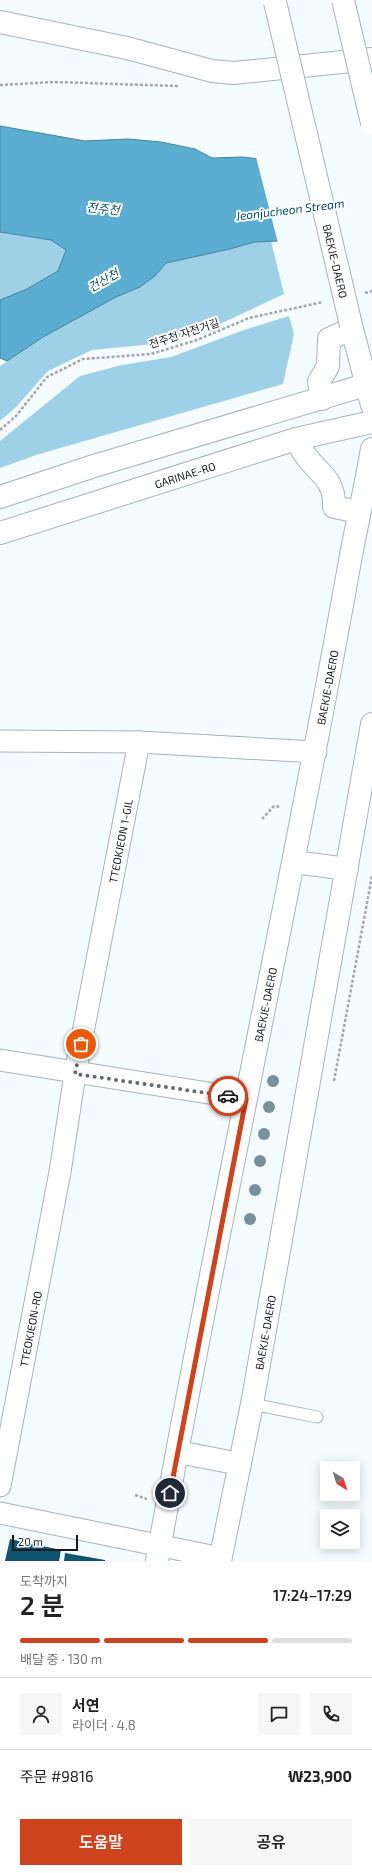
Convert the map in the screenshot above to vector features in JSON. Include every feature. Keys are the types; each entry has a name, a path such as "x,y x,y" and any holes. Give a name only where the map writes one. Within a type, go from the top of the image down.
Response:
{"street":[{"path":"343,0 372,123"},
{"name":"BAEKJE-DAERO","path":"274,1 351,327 369,384 372,405"},
{"path":"0,22 127,48 212,71 234,73 372,59"},
{"path":"322,399 319,382 328,366 329,339 351,327"},
{"path":"0,498 94,466 274,411 322,399 369,384"},
{"name":"GARINAE-RO","path":"0,532 296,439 372,422"},
{"path":"296,439 306,456 323,473 334,495 334,506 359,512"},
{"name":"BAEKJE-DAERO","path":"159,1553 246,1099 316,752 359,512 372,449"},
{"name":"BAEKJE-DAERO","path":"220,1559 252,1404 371,735"},
{"path":"0,741 139,742 316,752"},
{"name":"TTEOKJEON 1-GIL","path":"75,1074 139,742"},
{"path":"294,862 347,869"},
{"path":"0,1060 75,1074 246,1099"},
{"name":"TTEOKJEON-RO","path":"0,1486 60,1172 75,1074"},
{"path":"178,1452 240,1464"},
{"path":"0,1513 159,1553 220,1559"}],"lane":[{"path":"252,1404 317,1417"}],"path":[{"path":"364,293 372,291"},
{"name":"전주천 자전거길","path":"0,430 16,416 47,377 82,359 151,354 197,340 249,318 326,301"}],"shaded area":[{"path":"0,232 51,240 66,249 58,271 27,289 0,300"},
{"path":"271,241 284,294 220,324 165,343 92,350 48,371 15,408 0,421 0,366 43,337 116,297 140,287 155,276 166,263 230,249 254,242"},
{"path":"289,316 294,334 283,384 36,455 0,468 0,441 80,376 122,365 171,357 244,330"}],"water":[{"path":"0,126 85,141 128,139 161,142 195,149 212,158 243,157 275,161 279,241 254,242 230,249 166,263 155,276 140,287 116,297 43,337 7,361 0,358 0,300 27,289 58,271 66,250 51,240 0,232"}],"pier":[{"path":"372,151 372,226 278,243 256,157 275,159"}],"building":[{"path":"10,1539 61,1550 59,1561 5,1561"},
{"path":"65,1553 105,1560 105,1561 64,1561"}],"way so far":[{"path":"81,1044 75,1074 228,1096"}],"route":[{"path":"170,1493 246,1099 228,1096"}],"water label":[{"name":"전주천","path":"103,208"},
{"name":"Jeonjucheon Stream","path":"290,209"},
{"name":"건산천","path":"103,280"}]}
